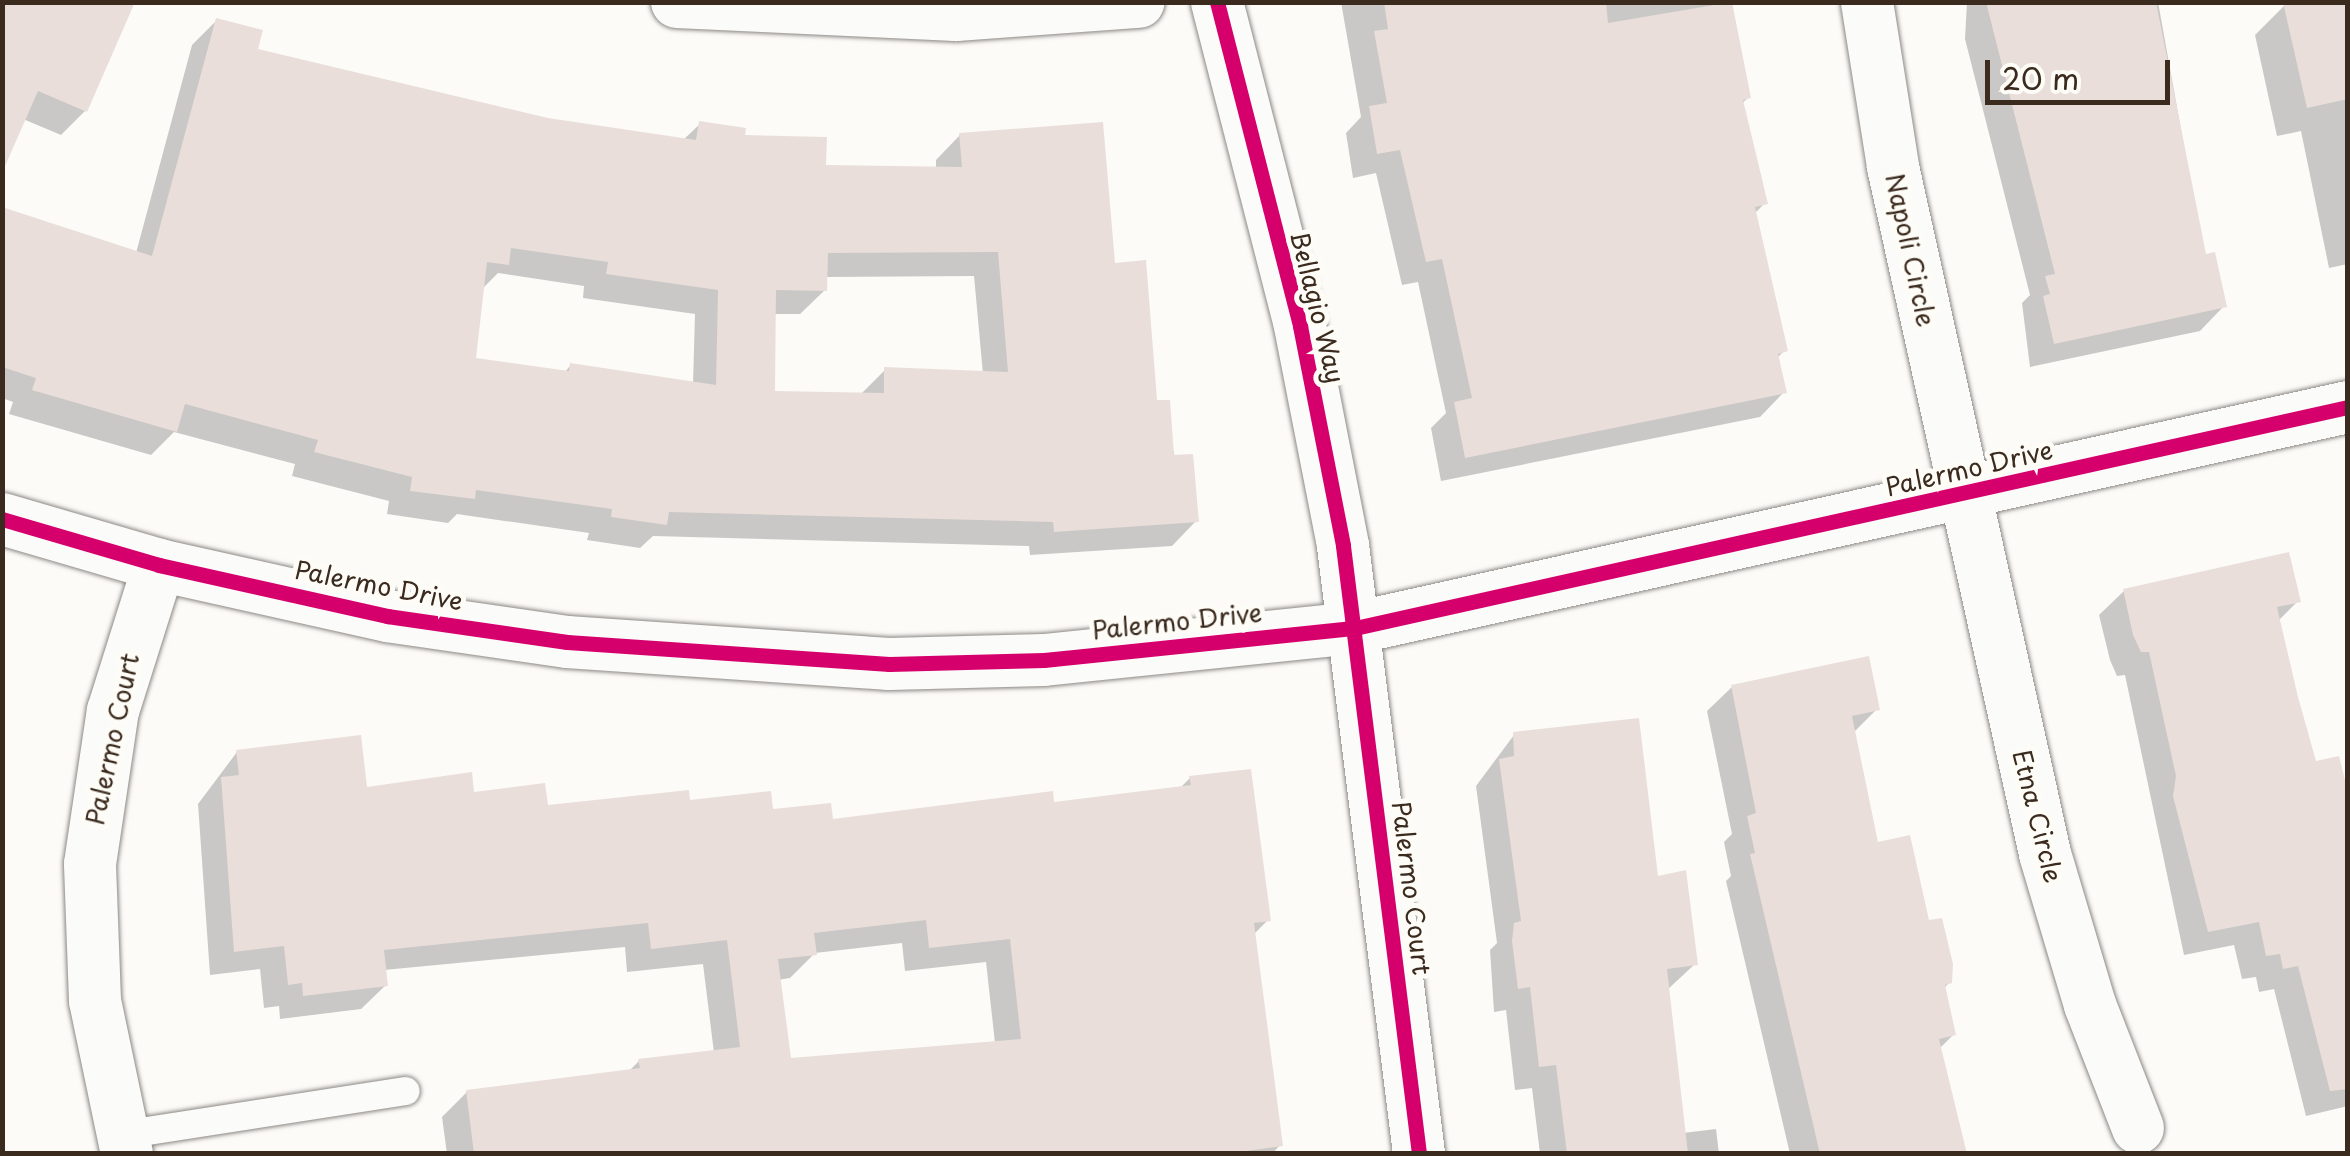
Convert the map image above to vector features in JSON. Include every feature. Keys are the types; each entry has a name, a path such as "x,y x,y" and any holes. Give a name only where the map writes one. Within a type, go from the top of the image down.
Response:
{"street":[{"path":"677,2 956,15 1139,2"},
{"name":"Bellagio Way","path":"1217,2 1300,326 1355,628"},
{"name":"Napoli Circle","path":"1867,2 1892,166 1964,496"},
{"name":"Palermo Drive","path":"2,519 159,565 387,616 567,642 747,658 1044,660 1355,628 1964,496 2348,407"},
{"name":"Etna Circle","path":"1964,496 2046,854 2090,1005 2138,1128"},
{"name":"Palermo Court","path":"125,1144 95,1001 90,864 113,711 159,565"},
{"name":"Palermo Court","path":"1355,628 1419,1154"}],"lane":[{"path":"125,1144 406,1092"}],"building":[{"path":"2,2 135,2 87,112 38,91 2,173"},
{"path":"1384,2 1606,2 1608,23 1732,2 1751,98 1743,100 1768,204 1755,207 1788,351 1778,354 1787,393 1465,458 1454,402 1472,398 1442,259 1426,262 1400,150 1377,154 1369,106 1387,103 1374,31 1388,29"},
{"path":"1986,2 2156,2 2206,254 2215,252 2227,307 2054,344 2043,296 2050,294 2045,276 2055,274"},
{"path":"2283,2 2348,2 2348,99 2307,108"},
{"path":"216,18 263,30 258,49 548,118 696,140 699,121 746,128 745,135 827,137 826,165 962,167 959,133 1103,122 1115,263 1146,260 1157,400 1170,400 1174,455 1193,454 1199,522 1054,532 1053,522 669,512 667,525 611,517 612,509 476,490 475,499 410,491 412,477 314,452 318,440 185,404 177,432 32,390 36,378 2,367 2,207 152,256","holes":["511,248 608,262 606,274 718,290 716,385 570,363 569,371 476,358 487,262 509,265","998,252 1008,372 884,367 884,393 775,391 776,290 827,291 828,253"]},
{"path":"2289,552 2301,602 2277,607 2298,697 2316,761 2339,756 2348,792 2348,1089 2330,1091 2298,966 2283,969 2280,954 2266,956 2259,922 2208,932 2173,796 2176,776 2149,652 2141,652 2133,635 2123,589"},
{"path":"1869,656 1880,710 1852,716 1878,842 1910,835 1929,920 1942,918 1953,964 1952,983 1945,985 1956,1035 1939,1039 1967,1154 1820,1154 1750,854 1755,853 1747,816 1756,813 1731,685"},
{"path":"1639,718 1658,876 1686,870 1698,965 1667,969 1688,1154 1567,1154 1556,1065 1539,1067 1530,987 1518,989 1512,941 1514,923 1521,921 1499,759 1514,756 1513,732"},
{"path":"361,735 367,787 472,772 474,792 545,783 548,805 689,790 690,800 771,791 773,809 831,803 833,819 1053,791 1054,802 1191,785 1189,776 1251,769 1271,921 1254,923 1283,1146 1224,1154 474,1154 466,1090 640,1068 638,1059 740,1047 727,940 651,949 648,923 384,950 388,986 303,996 302,983 288,985 284,946 234,952 221,777 239,775 236,750","holes":["926,920 929,948 1010,939 1021,1039 791,1058 778,959 817,955 814,933"]}],"cycle path":[{"path":"1217,2 1300,326 1343,546 1419,1154"},
{"path":"2,519 159,565 387,616 567,642 889,664 1044,660 1355,628 2348,407"}]}
